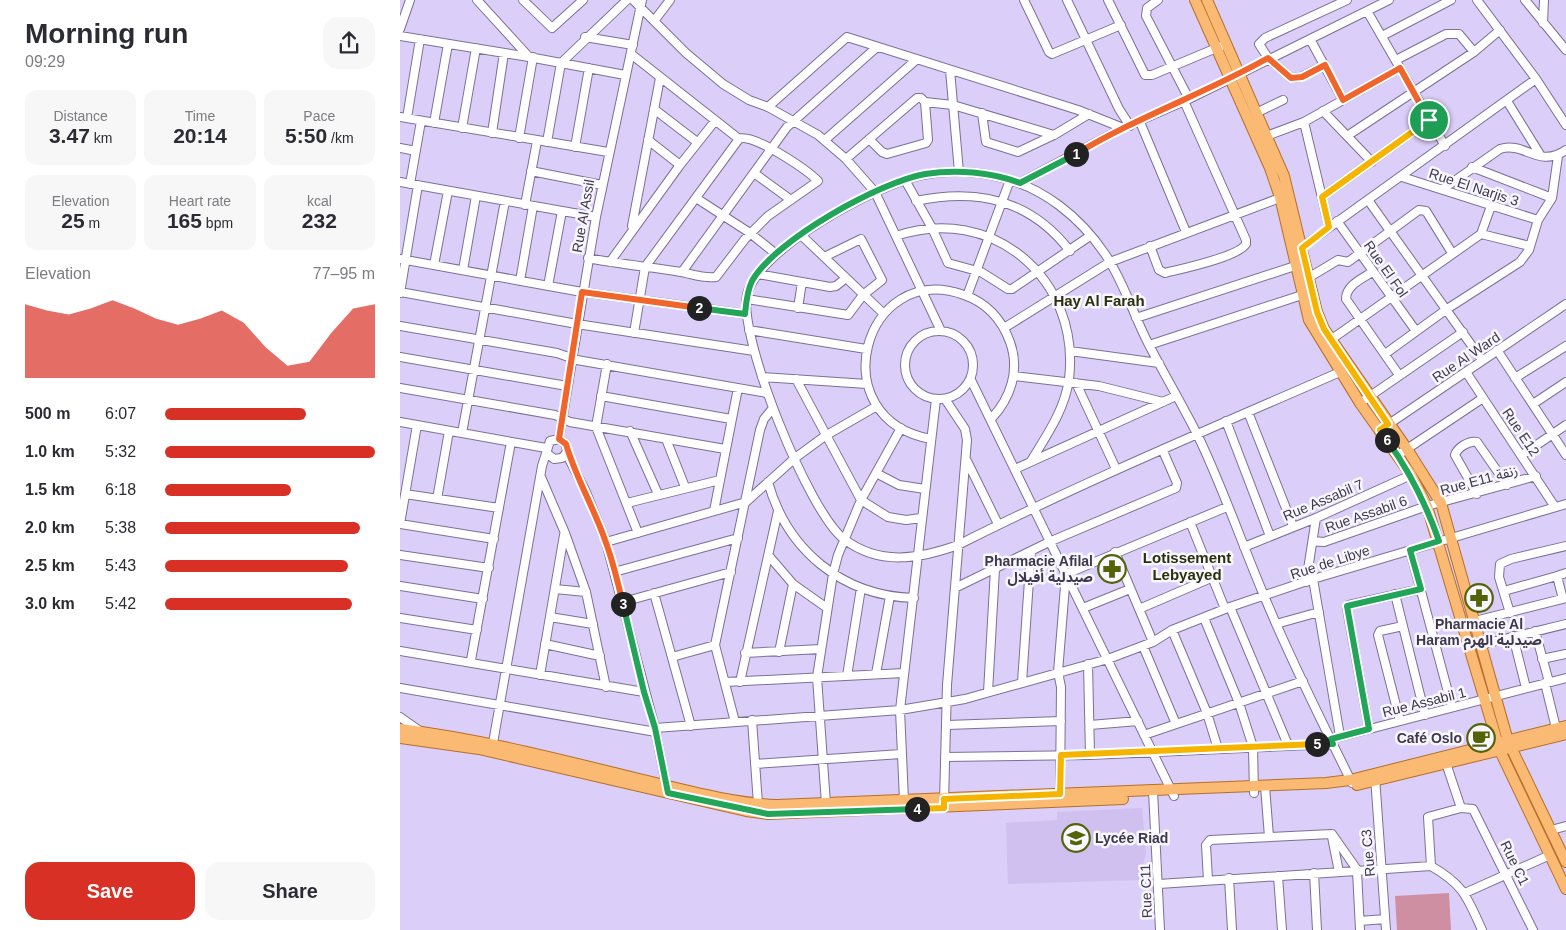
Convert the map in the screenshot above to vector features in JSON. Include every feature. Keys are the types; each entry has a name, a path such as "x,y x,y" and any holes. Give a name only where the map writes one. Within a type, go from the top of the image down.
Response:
{"main road":[{"path":"1195,0 1215,47 1256,113 1266,136 1285,196 1298,250 1317,312 1340,372 1360,403 1384,427"},
{"path":"1207,0 1226,44 1234,77 1256,140 1285,196"},
{"path":"1298,250 1295,266 1307,315 1369,397 1384,427 1441,503 1444,539 1463,624 1505,746 1544,842 1566,889"},
{"path":"1402,452 1411,475 1444,539 1474,621 1490,699"},
{"path":"1505,746 1561,727"},
{"path":"400,728 493,744 768,814 1253,790 1352,783 1505,746 1566,734"},
{"path":"400,738 479,749 667,789 758,804 826,804 904,800 944,804 1060,794 1153,794"},
{"path":"1505,746 1566,862"},
{"path":"1544,842 1552,833"}],"street":[{"path":"400,30 404,8 410,0"},
{"path":"477,0 531,57"},
{"path":"523,0 552,28 583,0"},
{"path":"547,142 561,63 586,37 627,0"},
{"path":"633,0 641,4 654,21 699,65 723,84 749,100 768,107 826,140 846,159 875,192 922,293 942,331"},
{"path":"654,21 670,0"},
{"path":"1024,0 1051,53 1057,54 1121,25"},
{"path":"1067,0 1126,127"},
{"path":"1108,0 1145,75 1152,75 1226,44"},
{"path":"1325,65 1302,77 1291,78 1268,58 1260,47 1262,40 1348,0"},
{"path":"1020,183 1126,127 1234,77 1268,58 1389,0"},
{"path":"1382,36 1450,0"},
{"path":"1477,0 1536,79 1566,125"},
{"path":"1525,0 1566,50"},
{"path":"1543,23 1544,0"},
{"path":"1150,246 1159,270 1162,273 1204,263 1241,250 1245,247 1246,240 1186,100 1146,16 1147,8 1153,1"},
{"name":"Rue Al Assil","path":"559,439 588,258 608,152 641,4"},
{"path":"1367,11 1445,146"},
{"path":"1347,136 1414,94 1474,52 1500,30"},
{"path":"1396,60 1446,34 1459,34 1474,52"},
{"path":"400,36 531,57 625,75"},
{"path":"586,37 632,49 660,78 739,139 746,138 772,149 818,181 777,208 750,233 716,277 588,258"},
{"path":"768,107 843,38 852,38 1126,127"},
{"path":"1310,39 1343,100"},
{"path":"420,40 404,118 608,152"},
{"path":"434,123 448,44"},
{"path":"682,272 787,127 795,122 877,47"},
{"path":"462,128 476,48"},
{"path":"492,133 504,53"},
{"path":"519,138 531,57"},
{"path":"826,140 916,60"},
{"path":"575,147 589,68"},
{"path":"1256,140 1304,122 1400,68"},
{"path":"950,70 958,172"},
{"path":"632,229 660,78"},
{"path":"1298,250 1536,79"},
{"path":"846,159 917,98 921,98 925,102 953,105 1054,135"},
{"path":"1256,113 1283,100"},
{"path":"1507,101 1541,156"},
{"path":"869,139 882,152 888,154 926,143 928,140 925,102"},
{"path":"654,109 697,142"},
{"path":"1323,111 1372,162"},
{"path":"982,113 986,142 1015,152 1024,150 1054,135 1089,114"},
{"path":"1322,197 1429,120"},
{"path":"410,184 421,121"},
{"path":"610,262 632,229 715,121"},
{"path":"1140,122 1186,232"},
{"path":"1304,122 1329,227"},
{"path":"634,333 645,267 739,139"},
{"path":"648,140 680,165"},
{"path":"520,281 531,171 537,141"},
{"path":"1443,189 1472,167 1505,147 1550,158 1558,156 1566,150"},
{"path":"400,148 416,151"},
{"path":"1385,354 1447,309 1520,262 1530,246 1538,220 1552,198 1558,156"},
{"path":"1472,167 1552,198"},
{"path":"531,171 602,185"},
{"path":"1340,372 1226,421 1197,435 1163,451 1116,469 998,524 958,545 917,556 898,558 881,556 844,540 830,523 795,458 773,408 754,351 745,314 752,283 776,254 801,234 875,192 905,180 925,174 958,172 1020,183 1032,188 1055,203 1090,236 1110,262 1148,345 1160,363 1197,435 1276,624 1352,783"},
{"path":"754,173 790,200"},
{"name":"Rue El Narjis 3","path":"1402,177 1538,220"},
{"path":"905,180 932,228 948,263 977,270 1010,289 1090,236"},
{"path":"967,296 1010,180"},
{"path":"400,182 596,217"},
{"path":"418,185 403,260 400,292 577,324 754,351"},
{"path":"434,265 448,191"},
{"path":"916,201 957,195 1002,202 1043,224 1070,251"},
{"path":"463,270 476,196"},
{"path":"1004,328 1110,262 1285,196"},
{"path":"696,198 750,233 776,254"},
{"path":"1368,200 1482,360"},
{"path":"462,433 505,201"},
{"path":"1327,342 1481,234 1491,206"},
{"path":"1308,278 1336,261 1348,262 1414,212 1421,209 1428,214 1452,253"},
{"path":"548,286 562,211"},
{"name":"Rue El Fol","path":"1337,221 1416,331"},
{"path":"896,236 932,228 956,229 989,236 1015,251 1037,270 1055,296 1064,317 1070,350 1072,383 1116,469"},
{"path":"801,234 884,314"},
{"path":"1481,234 1530,246"},
{"path":"747,299 846,316 863,295 882,281 862,240 857,239 824,257"},
{"path":"403,260 582,292 745,314"},
{"path":"1136,318 1295,266"},
{"path":"1372,272 1355,283 1346,295 1348,302 1359,319 1399,375"},
{"path":"758,274 834,287 846,278"},
{"path":"798,308 802,282"},
{"path":"931,439 900,428 877,406 867,384 864,370 866,349 871,333 884,314 903,299 922,293 948,291 967,296 986,306 1004,328 1014,355 1014,376 1006,400 991,419"},
{"path":"1148,345 1302,295"},
{"name":"Rue Al Ward","path":"1384,427 1566,304"},
{"path":"400,326 557,353 571,358 767,393"},
{"path":"749,330 866,349"},
{"path":"942,331 958,336 970,349 974,362 971,380 959,393 945,399 924,396 912,386 907,376 905,360 909,349 916,340 926,333 942,331"},
{"path":"1360,403 1463,332"},
{"path":"1515,378 1566,346"},
{"path":"1070,350 1160,363"},
{"path":"1497,350 1566,455"},
{"path":"400,358 567,386"},
{"path":"606,364 596,427 638,532"},
{"name":"Rue E12","path":"1466,372 1555,507"},
{"path":"1014,376 1108,388 1163,402"},
{"path":"762,377 867,384"},
{"path":"796,379 861,500 888,518 906,520 921,518"},
{"path":"971,380 1173,793"},
{"path":"1533,404 1566,382"},
{"path":"1031,461 1061,408 1072,383"},
{"path":"400,388 563,418 570,422 596,427 725,450"},
{"path":"714,511 738,388"},
{"path":"601,396 731,419"},
{"path":"1015,469 1097,430 1176,396"},
{"path":"1402,452 1483,398"},
{"path":"904,800 900,710 936,399"},
{"path":"944,804 947,703 954,588 966,461 965,429 945,399"},
{"path":"606,542 746,502 795,458 825,436 877,406"},
{"path":"735,722 715,645 760,430 764,419 773,408"},
{"path":"1248,412 1293,526"},
{"path":"1226,421 1270,536"},
{"path":"400,422 510,442 547,451 557,459 566,453"},
{"path":"417,425 400,524 494,539"},
{"path":"1522,455 1566,425"},
{"path":"826,804 817,677 833,574 844,540 861,500 900,428"},
{"path":"437,499 449,431"},
{"path":"630,432 658,494"},
{"path":"493,744 543,462 552,440 559,439 566,444 566,453 586,492 606,542 655,730 667,789"},
{"path":"666,439 685,488"},
{"path":"1477,494 1454,455 1456,451 1473,441 1479,446 1507,485"},
{"path":"473,663 471,660 489,568 510,442"},
{"path":"954,588 1049,542 1176,488 1177,483 1163,451"},
{"path":"966,461 998,524"},
{"path":"876,473 899,486 925,489"},
{"name":"Rue Assabil 7","path":"1244,547 1316,518 1411,475"},
{"path":"541,476 565,533 586,592 606,687"},
{"name":"Rue E11 زنقة","path":"1427,506 1477,494 1536,476"},
{"path":"627,503 720,480"},
{"path":"768,482 778,511 791,534 804,550 833,574 861,588 890,596 914,598"},
{"path":"405,494 499,508"},
{"name":"Rue Assabil 6","path":"1313,541 1329,541 1427,506"},
{"name":"Rue de Libye","path":"400,688 655,730 752,720 900,710 947,703 1108,659 1154,642 1172,630 1227,608 1444,539 1555,507 1566,506"},
{"path":"1066,574 1227,507"},
{"path":"740,682 778,511"},
{"path":"1316,518 1309,581 1319,612 1340,736"},
{"path":"1190,522 1211,578 1267,693 1288,745"},
{"path":"540,675 565,533"},
{"path":"614,572 738,538"},
{"path":"1510,613 1498,572 1500,564 1511,559 1566,546"},
{"path":"1410,550 1452,708"},
{"path":"1022,682 1031,551"},
{"path":"1115,552 1154,642"},
{"path":"400,555 489,568"},
{"path":"769,556 793,584 827,608"},
{"path":"988,692 996,568"},
{"path":"623,602 731,572"},
{"path":"1504,591 1566,573"},
{"path":"1060,794 1061,687 1058,672 1066,574"},
{"path":"1463,624 1564,599 1557,576"},
{"path":"1139,609 1211,578"},
{"path":"779,652 793,584"},
{"path":"400,586 483,599"},
{"path":"555,588 586,592"},
{"path":"848,676 861,588"},
{"path":"1083,608 1130,589"},
{"path":"1369,729 1347,608 1349,605 1421,589"},
{"path":"654,593 691,726"},
{"path":"1395,594 1425,714"},
{"path":"876,674 890,596"},
{"path":"1276,624 1319,612"},
{"path":"550,617 593,624"},
{"path":"400,618 477,630"},
{"path":"1204,618 1239,703 1253,747 1253,790"},
{"path":"1480,645 1566,624"},
{"path":"1400,721 1378,635 1380,631 1402,626"},
{"path":"1172,630 1207,713 1218,749"},
{"path":"1535,631 1547,682 1561,727"},
{"path":"1514,636 1526,688"},
{"path":"545,644 600,656"},
{"path":"672,657 715,645"},
{"path":"1143,646 1176,724"},
{"path":"746,653 821,649"},
{"path":"400,651 644,692"},
{"path":"1542,659 1566,654"},
{"path":"1088,664 1090,755"},
{"path":"726,682 904,673"},
{"name":"Rue Assabil 1","path":"945,757 1090,755 1332,742 1340,736 1566,678"},
{"path":"1144,735 1303,682"},
{"path":"400,717 420,731"},
{"path":"752,720 758,804"},
{"path":"947,726 1061,721"},
{"path":"1090,725 1138,721"},
{"path":"755,764 901,754"},
{"path":"1431,866 1428,817 1461,808 1444,760"},
{"name":"Rue C3","path":"1375,778 1386,930"},
{"path":"1265,789 1269,837"},
{"name":"Rue C11","path":"1153,794 1160,930"},
{"name":"Rue C1","path":"1461,808 1473,809 1507,874 1533,930"},
{"path":"1552,833 1566,826"},
{"path":"1208,880 1206,842 1332,834"},
{"path":"1332,834 1358,871 1360,930"},
{"path":"1332,834 1339,872"},
{"path":"1465,893 1550,855"},
{"path":"1159,884 1431,866 1454,880 1465,893 1482,930"},
{"path":"1314,873 1317,930"},
{"path":"1278,876 1282,930"},
{"path":"1229,878 1232,930"},
{"path":"1360,921 1385,919"}],"shaded area":[{"name":"Lycée Riad","path":"1142,808 1146,853 1139,880 1008,884 1006,823 1057,820 1057,812"},
{"path":"1449,893 1451,930 1397,930 1395,896"}],"place":[{"name":"Pharmacie Afilal صيدلية أفيلال","path":"1112,569"},
{"name":"Pharmacie Al Haram صيدلية الهرم","path":"1479,598"},
{"name":"Café Oslo","path":"1481,738"},
{"name":"Lycée Riad","path":"1076,838"}],"district":[{"name":"Hay Al Farah","path":"1099,300"},
{"name":"Lotissement Lebyayed","path":"1187,566"}],"route":[{"path":"1268,58 1291,78 1296,79 1325,65 1343,100 1400,68 1429,120 1322,197 1329,227 1302,248 1317,312 1324,329 1388,424 1380,430 1411,475 1427,506 1439,541 1410,550 1421,589 1349,605 1347,608 1369,729 1331,739 1333,744 1061,755 1060,794 944,799 944,808 768,814 746,811 668,793 655,728 606,542 586,492 566,453 566,444 559,439 582,292 745,314 753,280 781,250 801,234 875,192 925,174 951,172 991,175 1020,183 1123,128 1140,122 1229,78 1239,75 1268,58"}]}
